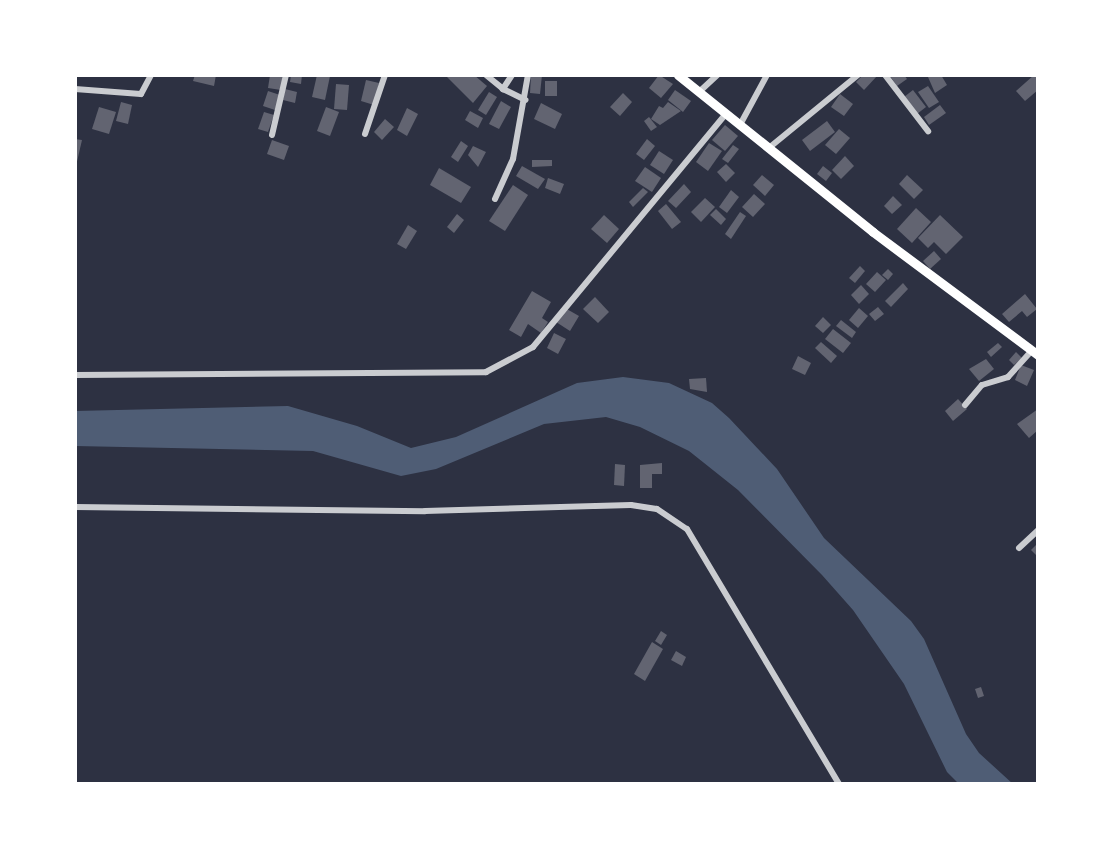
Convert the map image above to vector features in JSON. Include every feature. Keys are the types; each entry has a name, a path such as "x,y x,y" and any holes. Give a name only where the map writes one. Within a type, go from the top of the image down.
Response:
{"main road":[{"path":"678,75 771,147 873,232 1035,353"}],"street":[{"path":"75,89 141,94 150,75"},
{"path":"272,135 286,75"},
{"path":"486,75 503,89 526,100"},
{"path":"503,89 512,75"},
{"path":"495,199 513,159 526,100 528,75"},
{"path":"699,92 717,75"},
{"path":"741,123 767,75"},
{"path":"771,147 858,75"},
{"path":"885,75 928,131"},
{"path":"365,134 382,76"},
{"path":"75,375 486,372 533,347 726,114"},
{"path":"965,405 982,385 1009,377 1035,353"},
{"path":"75,507 425,511 631,505 657,509 687,529 839,784"},
{"path":"1019,548 1038,530"}],"water":[{"path":"623,377 669,383 712,403 729,418 777,469 824,538 911,621 924,639 966,734 979,753 1013,784 959,784 947,772 904,684 853,610 822,575 738,490 689,451 640,427 606,417 544,424 436,469 401,476 313,451 75,446 75,411 288,406 357,426 411,448 456,437 577,383"}],"building":[{"path":"195,75 216,75 214,86 193,81"},
{"path":"270,75 283,75 281,90 268,88"},
{"path":"291,75 302,75 301,84 290,82"},
{"path":"317,75 330,76 325,100 312,97"},
{"path":"445,75 474,75 487,86 473,103"},
{"path":"531,75 542,75 540,94 530,93"},
{"path":"659,75 673,84 661,98 649,88"},
{"path":"863,75 878,75 864,90 856,82"},
{"path":"904,75 907,79 897,86 890,76"},
{"path":"941,75 947,85 935,93 928,77"},
{"path":"1034,75 1038,75 1038,90 1025,101 1016,91"},
{"path":"366,80 379,83 374,105 361,101"},
{"path":"545,81 557,81 557,96 545,96"},
{"path":"336,84 349,85 347,110 334,109"},
{"path":"928,86 939,102 929,108 918,92"},
{"path":"285,89 297,92 295,103 283,100"},
{"path":"675,90 691,101 683,112 668,100"},
{"path":"913,90 926,107 917,114 904,97"},
{"path":"268,91 280,95 275,110 263,106"},
{"path":"489,92 497,97 486,115 478,110"},
{"path":"623,93 632,102 620,116 610,107"},
{"path":"840,94 853,104 844,116 831,107"},
{"path":"501,101 511,107 499,129 489,124"},
{"path":"121,102 132,105 128,124 116,121"},
{"path":"668,102 681,111 660,125 651,119 659,106 663,108"},
{"path":"541,103 562,114 555,129 534,119"},
{"path":"940,105 946,113 929,125 924,117"},
{"path":"99,107 116,112 109,134 92,129"},
{"path":"326,107 339,112 330,136 317,131"},
{"path":"407,108 418,114 407,136 397,130"},
{"path":"470,111 483,118 478,128 465,120"},
{"path":"264,112 274,115 268,132 258,129"},
{"path":"649,117 657,127 651,131 644,121"},
{"path":"385,119 394,127 382,140 374,132"},
{"path":"827,121 835,132 810,151 802,140"},
{"path":"725,125 738,136 725,151 712,140"},
{"path":"839,129 850,138 836,154 825,145"},
{"path":"75,139 82,140 76,166 75,165"},
{"path":"647,139 655,146 644,160 636,154"},
{"path":"272,140 289,146 284,160 267,154"},
{"path":"461,141 468,146 458,162 451,157"},
{"path":"709,143 722,151 708,171 696,162"},
{"path":"733,145 739,149 728,163 722,159"},
{"path":"473,146 486,152 478,167 468,155"},
{"path":"659,151 673,160 664,174 650,165"},
{"path":"845,156 854,166 841,179 832,170"},
{"path":"532,160 552,160 552,166 532,167"},
{"path":"726,164 735,173 726,182 717,172"},
{"path":"522,166 545,179 538,189 516,176"},
{"path":"823,166 832,173 826,181 817,174"},
{"path":"645,167 661,178 652,192 635,181"},
{"path":"439,168 471,187 461,203 430,185"},
{"path":"762,175 774,185 765,196 753,185"},
{"path":"907,175 923,190 914,199 899,184"},
{"path":"548,178 564,184 560,194 545,188"},
{"path":"684,184 691,192 676,208 668,201"},
{"path":"513,185 528,195 505,231 489,221"},
{"path":"643,188 648,192 633,207 629,202"},
{"path":"731,190 739,197 727,213 719,207"},
{"path":"754,194 765,204 753,217 742,207"},
{"path":"893,196 902,205 892,214 884,206"},
{"path":"705,198 715,207 701,222 691,212"},
{"path":"666,204 681,222 672,229 658,211"},
{"path":"916,208 931,222 912,243 897,229"},
{"path":"716,209 726,219 721,225 710,215"},
{"path":"740,212 746,216 731,239 725,234"},
{"path":"457,214 464,220 454,233 447,227"},
{"path":"604,215 619,229 607,243 591,229"},
{"path":"940,215 963,237 946,254 934,242 928,248 918,238"},
{"path":"408,225 417,231 406,249 397,244"},
{"path":"934,251 941,259 930,269 923,261"},
{"path":"860,266 865,271 855,283 849,278"},
{"path":"888,269 893,274 888,280 882,275"},
{"path":"877,272 886,280 875,292 866,284"},
{"path":"903,283 908,289 891,307 885,301"},
{"path":"861,285 869,294 859,304 851,295"},
{"path":"532,291 551,302 542,318 548,322 541,333 528,324 521,337 509,330"},
{"path":"1025,294 1037,309 1027,317 1022,311 1009,322 1002,314"},
{"path":"595,297 609,312 598,323 583,309"},
{"path":"878,307 884,314 875,321 869,314"},
{"path":"565,308 579,316 570,331 556,322"},
{"path":"859,308 868,316 858,328 849,320"},
{"path":"823,317 831,325 823,333 815,326"},
{"path":"841,320 856,332 852,338 836,326"},
{"path":"833,329 851,343 843,353 825,339"},
{"path":"554,333 566,339 558,354 547,348"},
{"path":"821,342 837,356 831,363 815,348"},
{"path":"998,343 1002,347 991,357 987,352"},
{"path":"1016,352 1022,358 1014,365 1009,360"},
{"path":"798,356 811,363 805,375 792,369"},
{"path":"986,359 994,369 979,381 969,369"},
{"path":"1021,365 1034,370 1027,386 1015,380"},
{"path":"706,378 707,392 690,389 689,379"},
{"path":"958,399 967,409 953,421 945,411"},
{"path":"1038,409 1038,430 1029,438 1017,424"},
{"path":"662,463 662,474 652,474 652,488 640,488 640,465"},
{"path":"615,464 625,465 624,486 614,485"},
{"path":"1038,543 1038,557 1031,550"},
{"path":"661,631 667,635 661,645 655,641"},
{"path":"652,642 663,649 645,681 634,674"},
{"path":"676,651 686,657 682,666 671,660"},
{"path":"981,687 984,696 978,698 975,689"}]}
